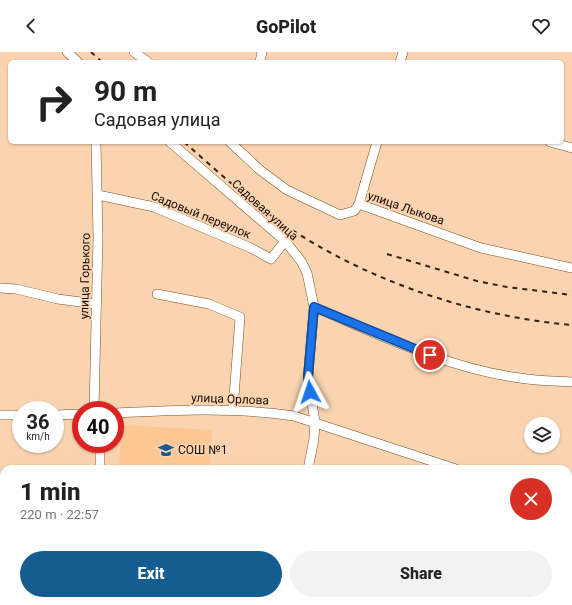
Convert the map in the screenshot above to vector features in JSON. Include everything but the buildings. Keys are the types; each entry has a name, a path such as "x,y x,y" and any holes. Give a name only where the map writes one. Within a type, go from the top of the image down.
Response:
{"street":[{"path":"67,52 76,60"},
{"path":"134,52 145,60"},
{"name":"улица Горького","path":"94,401 98,195 96,144"},
{"name":"Садовая улица","path":"172,144 285,241 301,261 307,273 314,307 308,377 315,422 314,439 309,465"},
{"path":"359,204 376,144"},
{"path":"557,144 572,148"},
{"name":"улица Лыкова","path":"240,146 260,170 287,190 340,215 354,211 359,204 481,248 572,267"},
{"name":"Садовый переулок","path":"98,195 154,207 251,248 270,259 285,241"},
{"path":"0,288 96,304"},
{"path":"157,294 209,304 240,317 233,410"},
{"path":"314,307 424,352 467,366 520,378 572,382"},
{"name":"улица Орлова","path":"124,413 202,409 274,413 315,422 444,465"},
{"path":"0,415 12,416"},
{"path":"100,453 100,465"}],"shaded area":[{"name":"СОШ №1","path":"124,425 212,430 210,465 119,465 120,453 124,453"}],"railway":[{"path":"91,52 100,60"},
{"path":"186,144 267,213 280,222 313,243 383,278 419,292 457,304 533,320 572,325"},
{"path":"387,254 477,281 507,287 572,295"}],"place":[{"name":"СОШ №1","path":"166,450"}],"route":[{"path":"310,392 308,377 314,307 430,355"}]}
